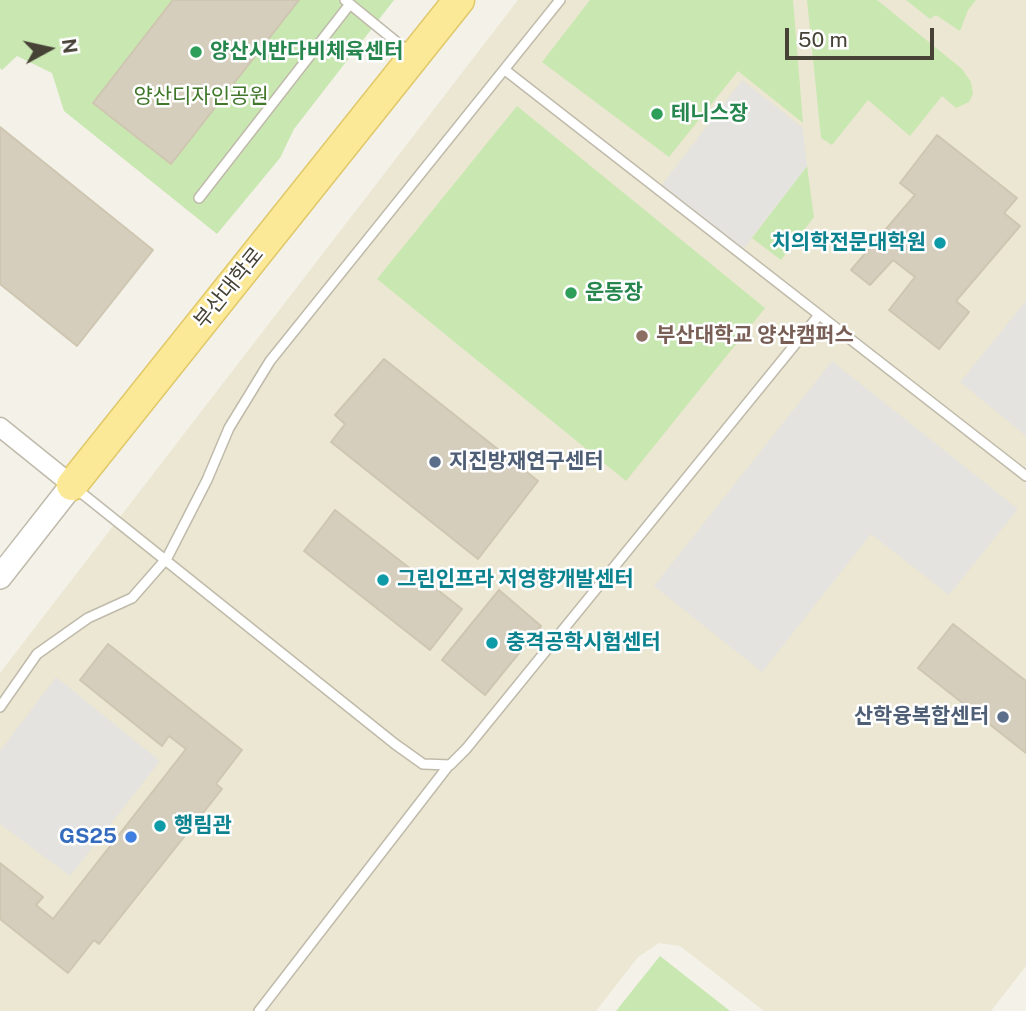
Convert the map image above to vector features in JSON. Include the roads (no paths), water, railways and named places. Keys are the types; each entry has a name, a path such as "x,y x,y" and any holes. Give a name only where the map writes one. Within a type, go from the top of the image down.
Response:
{"main road":[{"name":"부산대학로","path":"72,485 459,0"}],"street":[{"path":"0,427 72,485"},
{"name":"부산대학로","path":"0,577 72,485"}],"lane":[{"path":"0,707 37,654 88,618 132,598 167,558 207,480 229,428 270,361 560,0"},
{"path":"199,198 347,2 414,56"},
{"path":"505,70 1026,476"},
{"path":"260,1011 449,765 466,750 819,315"},
{"path":"72,485 167,558 394,744 423,764 449,765"}],"place":[{"name":"양산시반다비체육센터","path":"196,52"},
{"name":"테니스장","path":"657,114"},
{"name":"치의학전문대학원","path":"940,243"},
{"name":"운동장","path":"571,293"},
{"name":"부산대학교 양산캠퍼스","path":"642,336"},
{"name":"지진방재연구센터","path":"435,462"},
{"name":"그린인프라 저영향개발센터","path":"383,580"},
{"name":"충격공학시험센터","path":"492,643"},
{"name":"산학융복합센터","path":"1003,717"},
{"name":"행림관","path":"160,826"},
{"name":"GS25","path":"131,837"}],"park label":[{"name":"양산디자인공원","path":"201,97"}]}
